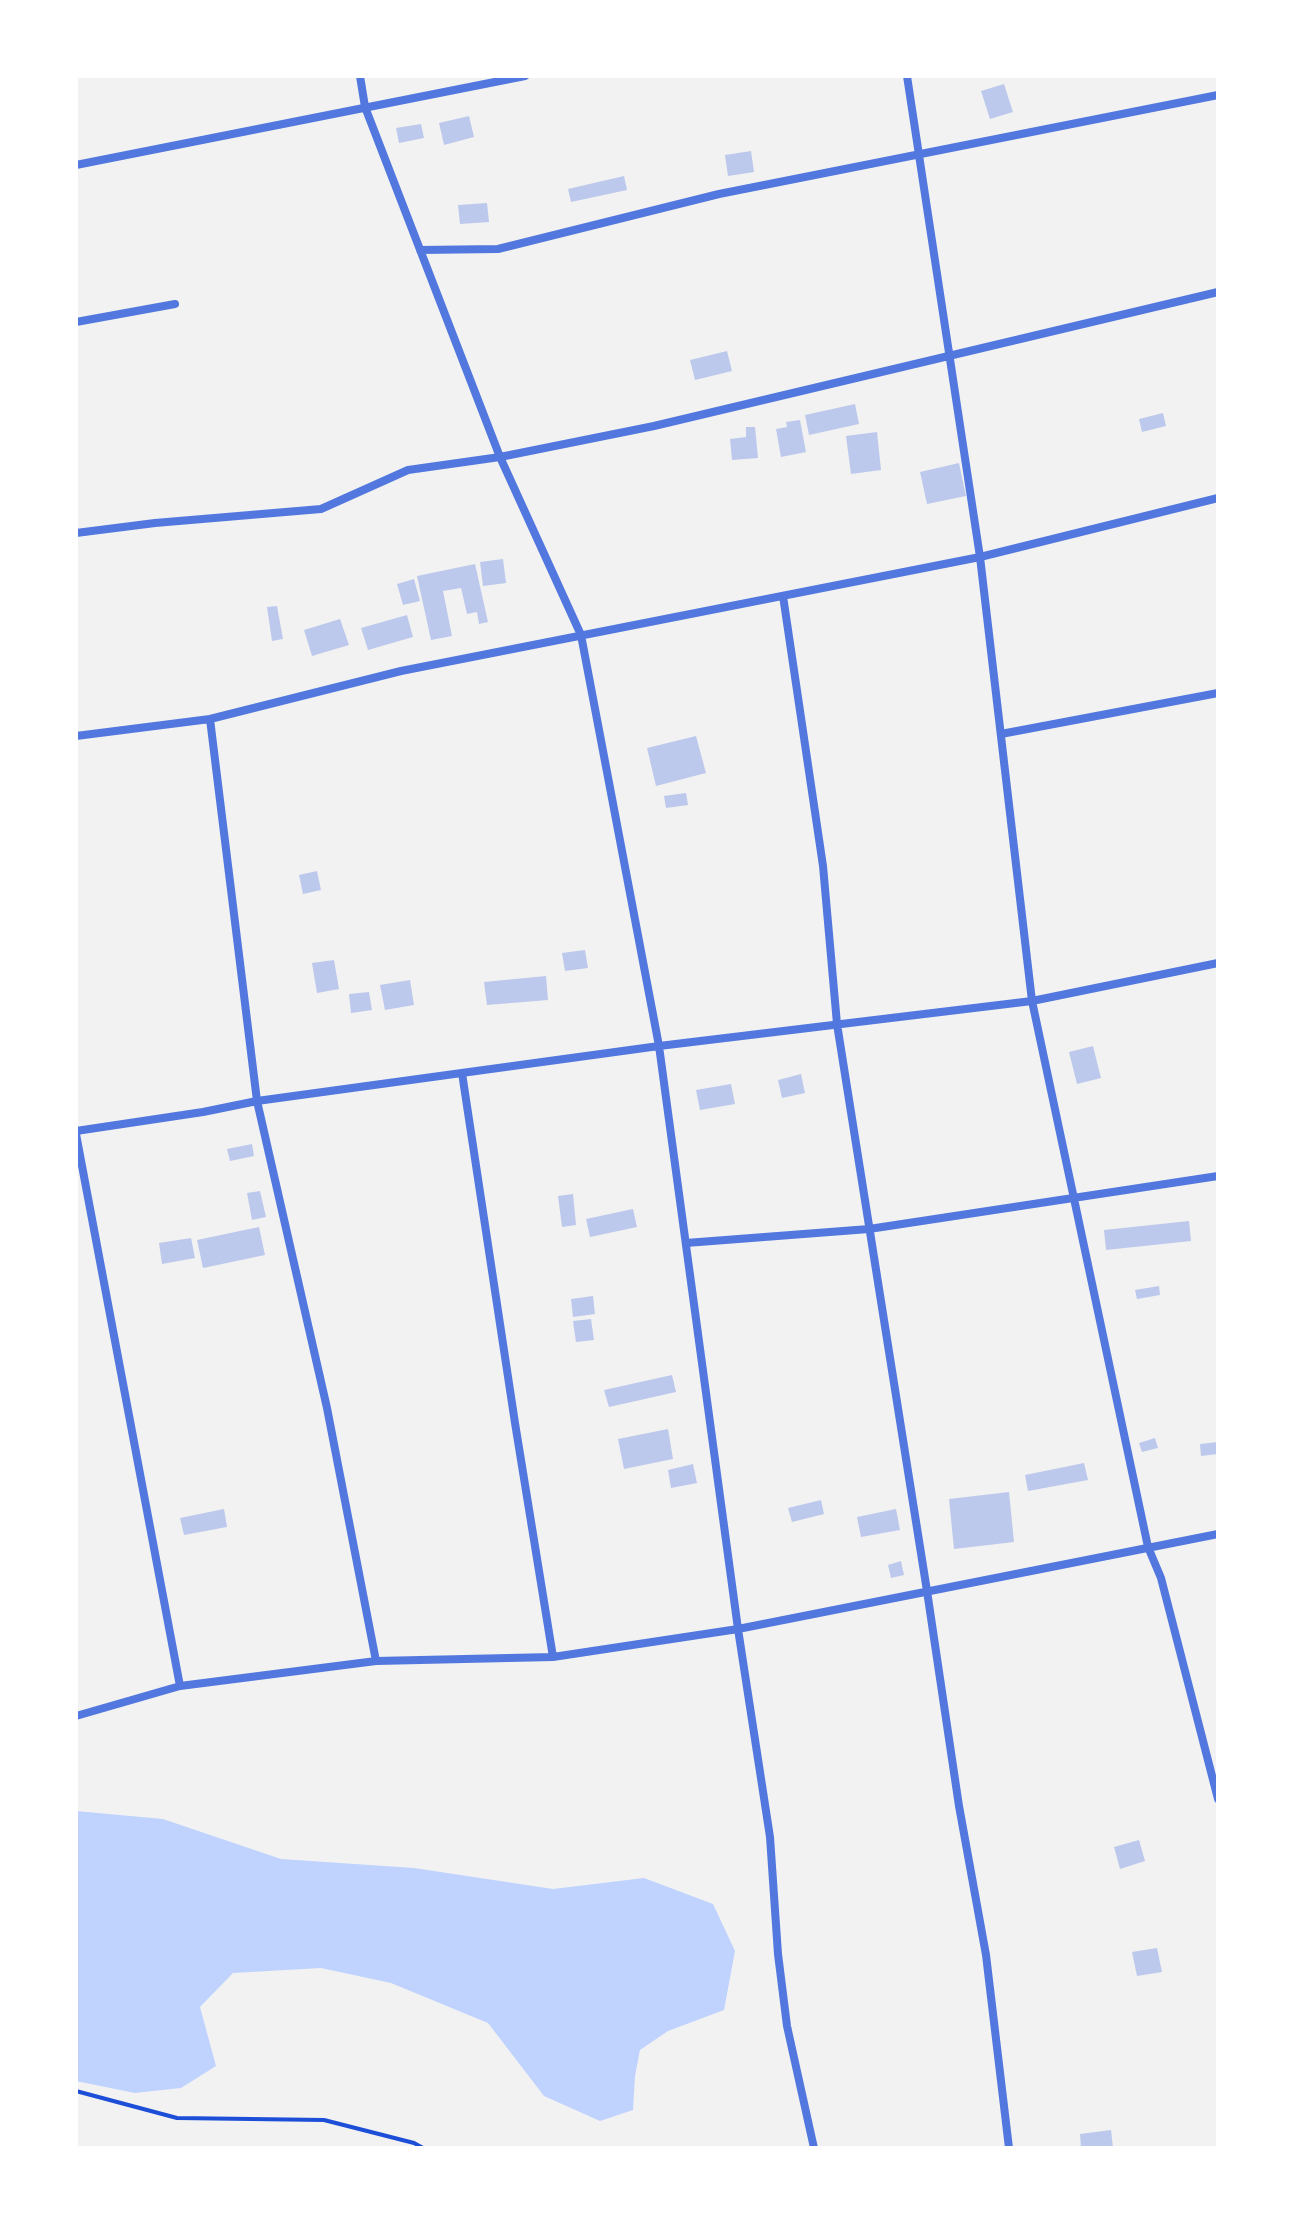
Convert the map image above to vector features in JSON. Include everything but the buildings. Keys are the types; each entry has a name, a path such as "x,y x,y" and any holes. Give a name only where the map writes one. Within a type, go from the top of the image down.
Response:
{"street":[{"path":"360,76 365,107 500,457 581,635 659,1046 738,1629 770,1837 778,1954 787,2026 814,2148"},
{"path":"76,165 525,76"},
{"path":"907,76 980,557 1032,1001 1148,1547 1161,1578 1218,1799"},
{"path":"420,250 498,249 719,194 1218,95"},
{"path":"76,533 321,509 408,470 500,457 654,426 1218,292"},
{"path":"76,322 175,304"},
{"path":"76,736 210,719 401,671 980,557 1218,498"},
{"path":"783,596 823,866 837,1024 959,1806 986,1955 1009,2148"},
{"path":"1001,734 1218,693"},
{"path":"210,719 257,1101 327,1408 376,1661"},
{"path":"180,1686 76,1132 257,1101 659,1046 1032,1001 1218,963"},
{"path":"462,1073 553,1657"},
{"path":"686,1243 869,1229 1218,1176"},
{"path":"76,1716 180,1686 376,1661 553,1657 738,1629 1218,1534"}],"path":[{"path":"76,2091 177,2118 324,2120 423,2148"}],"water":[{"path":"76,1811 163,1819 281,1859 414,1868 553,1889 644,1878 713,1904 735,1951 724,2010 668,2031 640,2050 633,2110 600,2121 544,2096 488,2023 391,1983 321,1968 233,1973 200,2007 216,2066 181,2088 135,2093 76,2081"}]}
